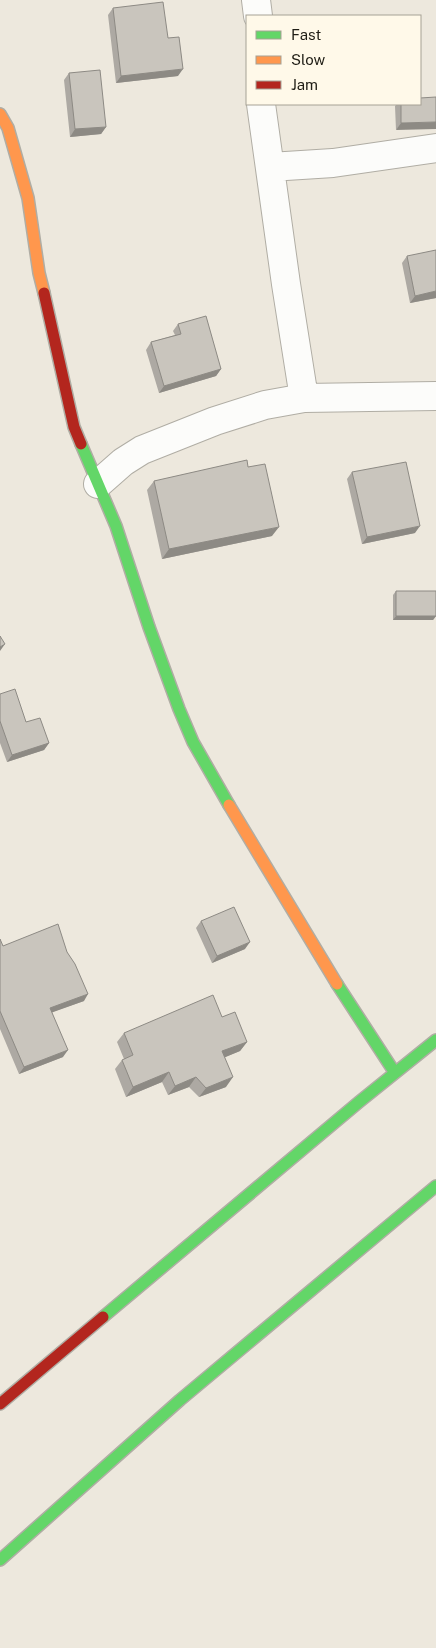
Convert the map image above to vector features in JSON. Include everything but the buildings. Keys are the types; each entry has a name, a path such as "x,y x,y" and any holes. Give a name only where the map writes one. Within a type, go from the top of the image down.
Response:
{"street":[{"path":"256,0 258,15"},
{"path":"262,105 304,398"},
{"path":"0,114 8,128 28,198 39,273 74,427 116,526 149,627 179,709 193,742 240,825 320,957 395,1073"},
{"path":"270,167 332,163 436,148"},
{"path":"98,484 124,462 142,450 163,440 265,405 304,398 436,396"},
{"path":"0,1404 436,1040"},
{"path":"0,1560 180,1400 436,1186"}],"traffic: fast":[{"path":"81,444 116,526 149,627 179,709 193,742 229,805"},
{"path":"337,984 395,1073"},
{"path":"103,1317 359,1102 436,1040"},
{"path":"0,1560 180,1400 436,1186"}],"traffic: slow":[{"path":"0,114 8,128 28,198 39,273 44,293"},
{"path":"229,805 337,984"}],"traffic: jam":[{"path":"44,293 74,427 81,444"},
{"path":"0,1404 103,1317"}]}
